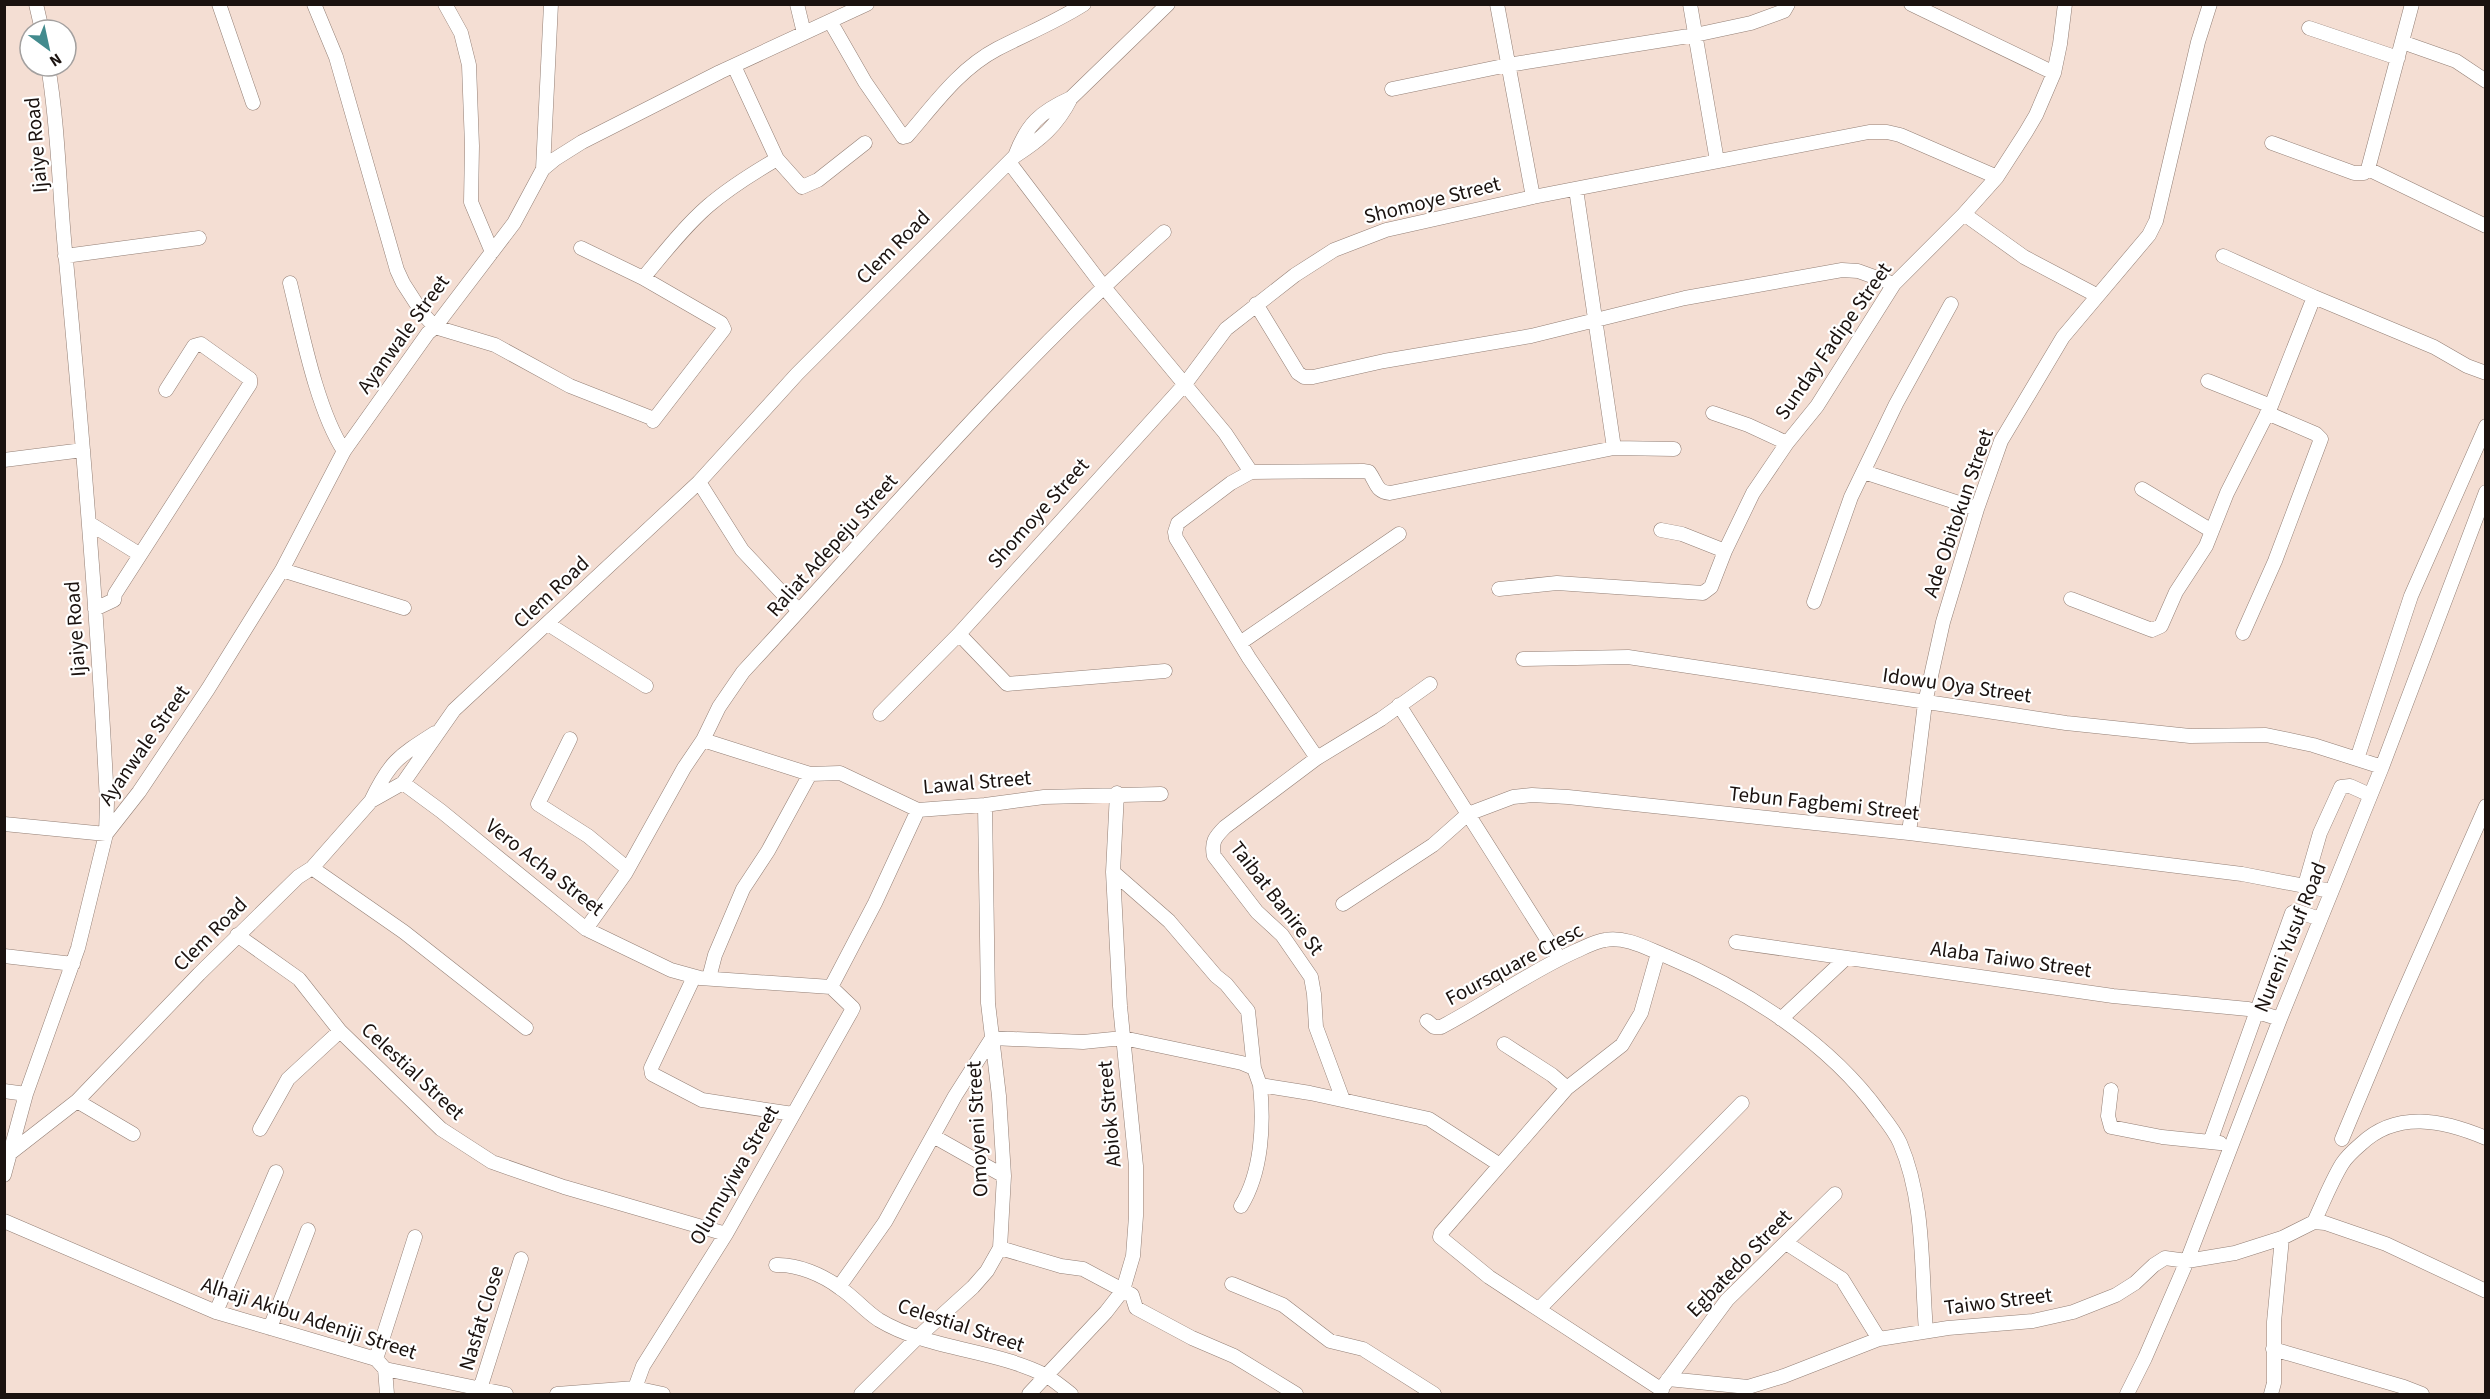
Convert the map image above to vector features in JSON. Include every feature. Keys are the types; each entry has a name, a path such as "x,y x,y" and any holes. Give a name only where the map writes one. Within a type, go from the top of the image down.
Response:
{"street":[{"path":"219,4 253,103"},
{"path":"314,4 336,57 397,270 423,314 435,327 495,345 570,386 654,419 653,421 724,329 721,323 643,278 581,248"},
{"path":"445,4 461,33 469,65 472,146 471,202 492,252"},
{"path":"543,169 551,4"},
{"path":"797,4 804,33"},
{"name":"Ayanwale Street","path":"106,834 139,792 208,689 282,570 344,451 428,333 435,327 520,214 543,169 582,142 734,66 867,4"},
{"path":"830,21 882,110 903,137 907,136 947,89 969,68 996,50 1034,33 1084,4"},
{"path":"1497,4 1533,197"},
{"path":"1690,4 1717,161"},
{"path":"1392,89 1508,65 1695,35 1750,23 1784,11 1788,4"},
{"path":"1911,4 2054,73"},
{"name":"Sunday Fadipe Street","path":"1499,589 1557,583 1703,593 1711,587 1725,551 1753,493 1787,443 1817,406 1894,284 1964,214 1997,177 2036,115 2054,73 2065,4"},
{"name":"Ade Obitokun Street","path":"1909,833 1924,702 1943,622 1977,509 2007,430 2062,337 2149,235 2156,221 2198,42 2210,4"},
{"path":"2272,143 2354,173 2364,173 2368,169 2412,4"},
{"name":"Clem Road","path":"9,1154 77,1101 237,935 298,877 312,868 371,801 403,783 454,710 699,482 797,374 1012,159 1023,134 1034,121 1052,106 1071,98 1162,7"},
{"path":"2309,28 2398,58"},
{"path":"2402,42 2456,61 2486,81"},
{"path":"734,66 777,159 802,187 818,180 865,143"},
{"name":"Ijaiye Road","path":"4,1175 26,1094 73,964 106,834 107,802 89,523 65,256 56,110 50,78"},
{"name":"Shomoye Street","path":"880,714 959,634 1185,384 1226,329 1256,304 1334,250 1386,230 1533,197 1869,132 1900,135 1997,177"},
{"path":"643,278 679,234 707,207 734,185 777,159"},
{"path":"1012,159 1103,286 1225,433 1251,472"},
{"path":"2368,169 2486,226"},
{"path":"1576,189 1614,448"},
{"path":"1964,214 2025,257 2096,295"},
{"name":"Raliat Adepeju Street","path":"586,929 628,869 684,768 703,740 719,707 743,672 1030,358 1103,286 1164,232"},
{"path":"65,256 199,238"},
{"path":"2223,256 2434,347 2467,366 2486,373"},
{"path":"1256,304 1298,373 1304,377 1531,336 1685,298 1842,270 1858,271 1894,284"},
{"path":"290,283 322,398 337,440 344,451"},
{"path":"2071,599 2152,630 2161,626 2176,592 2205,546 2227,493 2269,410 2314,297"},
{"path":"1814,602 1851,497 1896,404 1951,304"},
{"path":"95,609 114,600 115,594 139,554 249,384 250,379 201,344 194,346 166,390"},
{"path":"2208,381 2316,434 2321,440 2275,561 2243,633"},
{"path":"1713,412 1787,443"},
{"path":"2357,759 2411,596 2486,426"},
{"path":"1317,758 1240,643 1176,538 1178,523 1198,506 1251,472 1370,472 1377,489 1390,493 1614,448 1674,449"},
{"path":"4,460 83,450"},
{"path":"1864,472 1977,509"},
{"path":"699,482 742,550 799,611"},
{"path":"2142,489 2212,531"},
{"name":"Nureni Yusuf Road","path":"2127,1395 2187,1261 2231,1143 2382,767 2486,492"},
{"path":"89,523 139,554"},
{"path":"1661,530 1682,534 1725,551"},
{"path":"1240,643 1399,534"},
{"path":"282,570 404,608"},
{"path":"548,624 646,686"},
{"path":"959,634 1007,684 1165,670"},
{"name":"Idowu Oya Street","path":"1523,659 1628,657 2066,723 2179,735 2266,735 2313,745 2382,767"},
{"name":"Taibat Banire St","path":"1343,1100 1316,1027 1311,977 1282,935 1257,912 1214,856 1212,848 1214,838 1225,827 1317,758 1430,684"},
{"path":"1399,705 1559,958"},
{"path":"371,801 384,775 395,760 442,729"},
{"path":"570,739 538,804 588,836 628,869"},
{"name":"Lawal Street","path":"703,740 810,774 840,773 918,810 985,805 1044,797 1117,793 1161,794"},
{"path":"709,978 715,955 743,889 768,851 810,774"},
{"name":"Vero Acha Street","path":"403,783 441,811 586,929 671,970 709,978 831,987"},
{"path":"2305,885 2320,833 2341,788 2350,786 2370,795"},
{"name":"Abiok Street","path":"1029,1395 1106,1312 1123,1290 1133,1256 1136,1166 1120,1006 1113,872 1117,793"},
{"name":"Tebun Fagbemi Street","path":"1343,904 1433,845 1468,814 1513,797 1568,796 1909,833 2242,874 2331,891"},
{"name":"Omoyeni Street","path":"861,1395 918,1336 973,1287 987,1271 1000,1248 1004,1176 999,1096 988,1003 985,805"},
{"path":"2342,1139 2486,806"},
{"path":"831,987 918,810"},
{"path":"4,824 106,834"},
{"path":"312,868 404,932 526,1028"},
{"path":"1113,872 1169,921 1248,1011 1254,1068 1260,1085 1261,1134 1257,1162 1241,1206"},
{"path":"2210,1142 2292,913 2296,911 2320,919"},
{"name":"Celestial Street","path":"237,935 299,979 340,1031 441,1129 492,1162 564,1187 726,1234"},
{"name":"Foursquare Cresc","path":"1427,1021 1434,1028 1441,1027 1559,958 1604,940 1644,946 1704,972 1743,994 1780,1019 1852,1079 1872,1102 1899,1140 1917,1209 1926,1331"},
{"name":"Alaba Taiwo Street","path":"1736,942 2113,996 2256,1010 2280,1019"},
{"path":"1658,953 1641,1013 1622,1045 1567,1088 1441,1233 1440,1237 1489,1277 1663,1388"},
{"path":"4,956 73,964"},
{"path":"1780,1019 1845,959"},
{"path":"694,976 651,1068 652,1074 702,1100 794,1114"},
{"name":"Olumuyiwa Street","path":"635,1388 643,1366 726,1234 853,1008 831,987"},
{"path":"260,1129 288,1079 340,1031"},
{"path":"839,1287 885,1222 992,1038 1083,1042 1123,1038 1242,1063 1254,1068"},
{"path":"1504,1044 1552,1075 1567,1088"},
{"path":"1260,1085 1429,1119 1500,1165"},
{"path":"2111,1090 2108,1116 2111,1127 2162,1137 2231,1143"},
{"path":"4,1091 26,1094"},
{"path":"77,1101 133,1134"},
{"path":"1539,1310 1742,1103"},
{"path":"2486,1138 2439,1122 2405,1121 2390,1125 2366,1140 2343,1162 2314,1222 2325,1223 2386,1244 2486,1291"},
{"path":"933,1136 1004,1176"},
{"path":"216,1312 276,1172"},
{"name":"Egbatedo Street","path":"1663,1388 1727,1300 1835,1194"},
{"name":"Alhaji Akibu Adeniji Street","path":"4,1221 216,1312 381,1364 506,1395"},
{"name":"Taiwo Street","path":"1663,1388 1748,1391 1879,1339 1926,1331 2033,1321 2073,1312 2116,1295 2135,1284 2154,1265 2165,1258 2187,1261 2235,1253 2282,1238 2314,1222"},
{"path":"270,1328 308,1230"},
{"path":"387,1395 381,1364 415,1237"},
{"path":"2271,1395 2274,1383 2273,1349 2282,1238"},
{"path":"1786,1243 1842,1279 1879,1339"},
{"path":"1000,1248 1061,1266 1083,1269 1132,1294 1136,1308 1192,1338 1234,1356 1296,1395"},
{"name":"Nasfat Close","path":"480,1389 521,1259"},
{"name":"Celestial Street","path":"776,1265 788,1265 804,1270 839,1287 879,1320 918,1336 1006,1361 1046,1376 1071,1395"},
{"path":"1232,1284 1283,1305 1330,1341 1363,1349 1434,1395"},
{"path":"2273,1349 2404,1387 2422,1395"},
{"path":"557,1395 635,1388 663,1395"}]}
